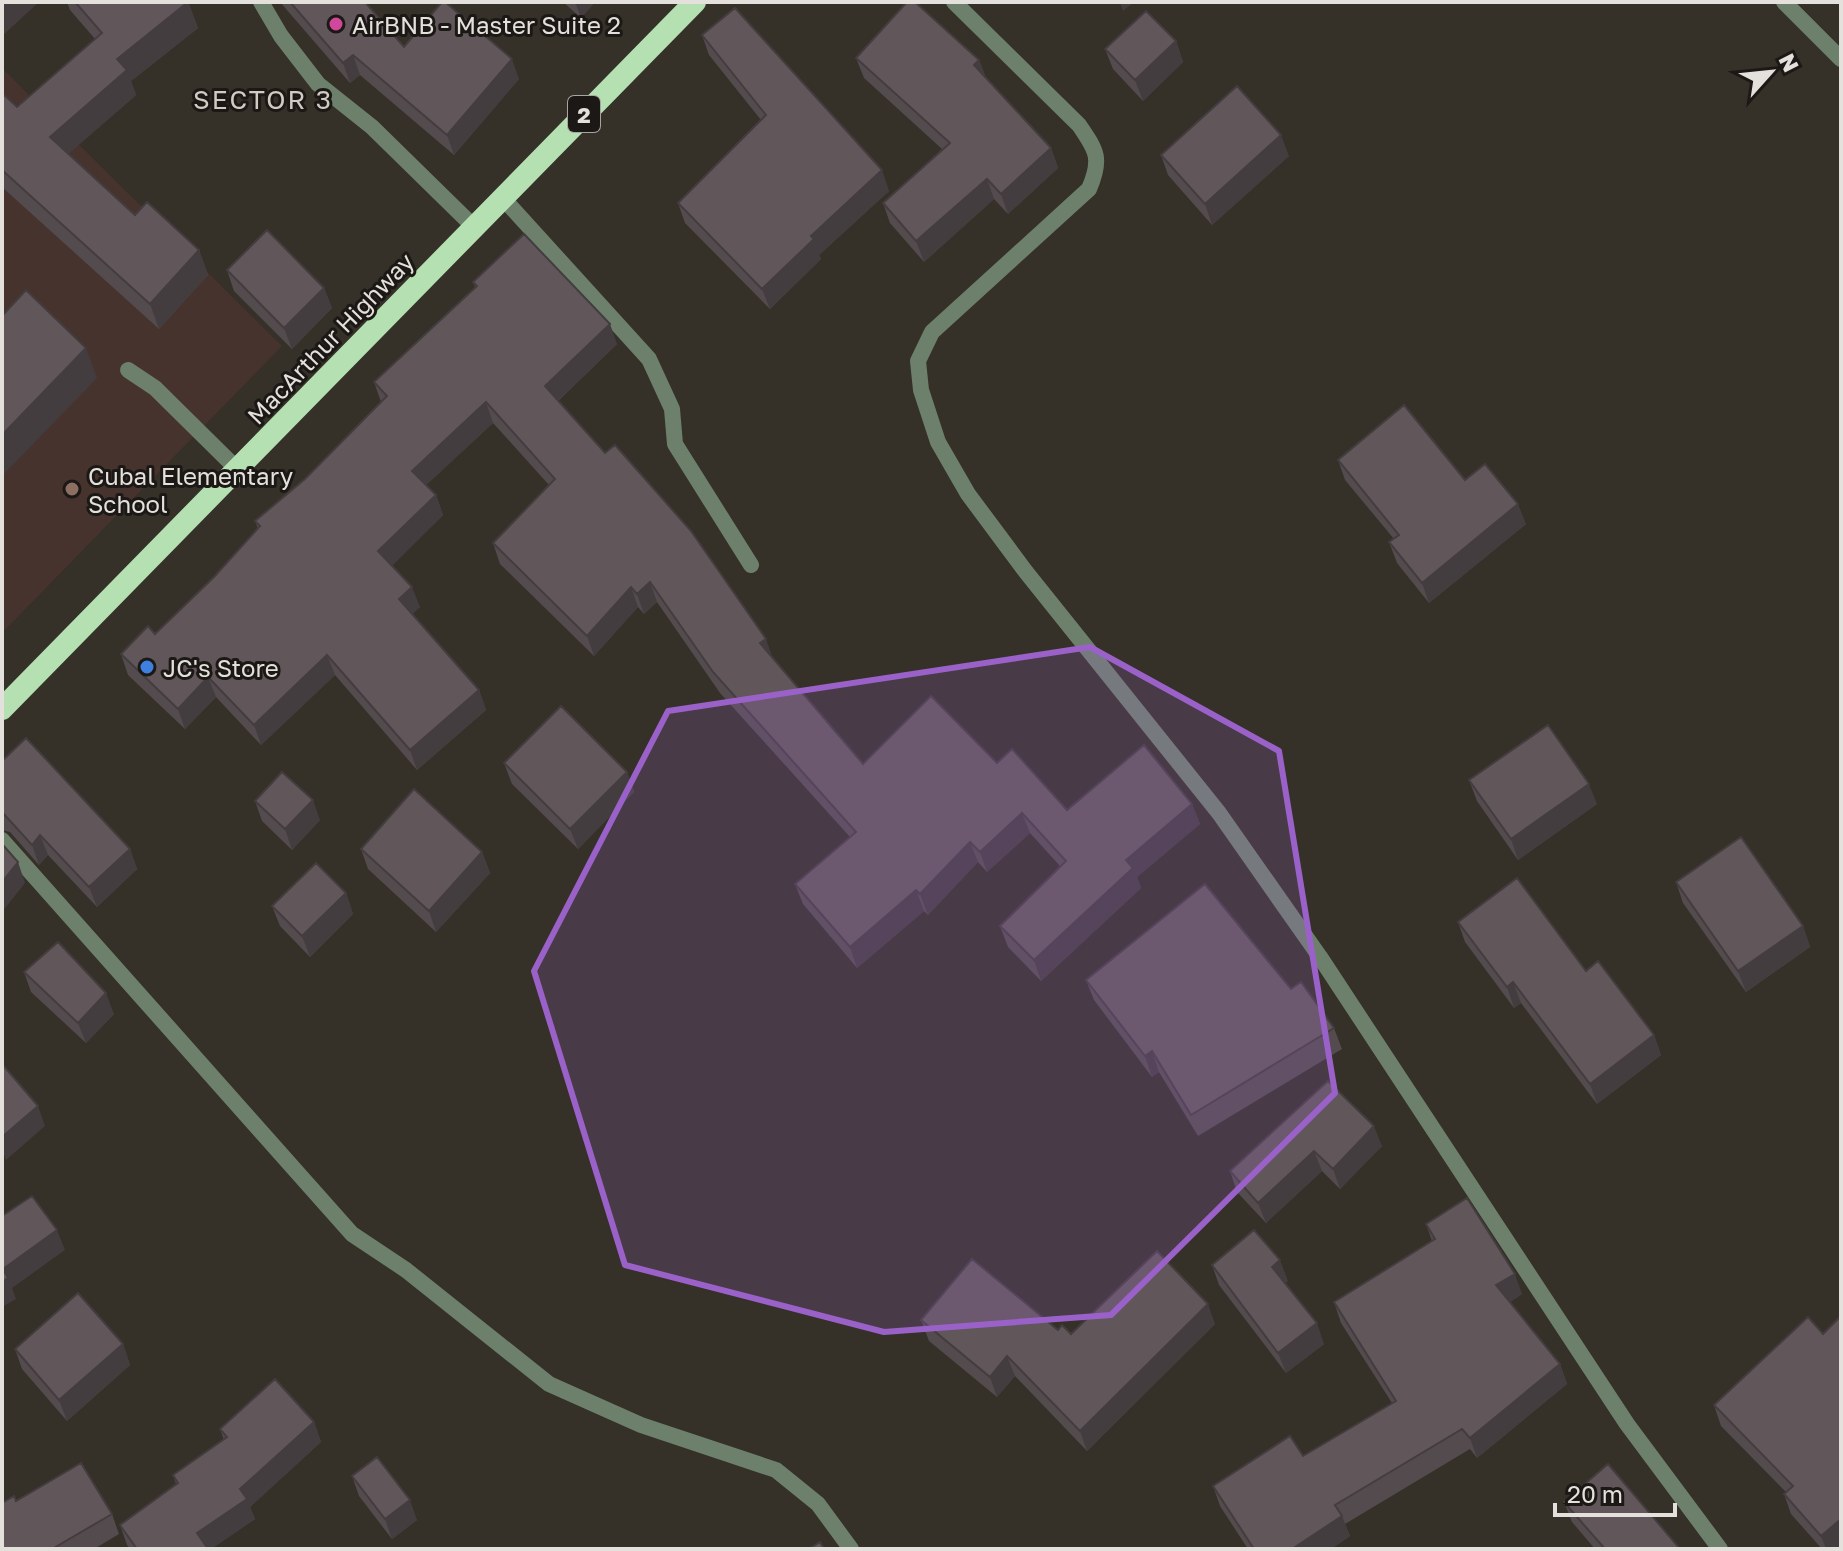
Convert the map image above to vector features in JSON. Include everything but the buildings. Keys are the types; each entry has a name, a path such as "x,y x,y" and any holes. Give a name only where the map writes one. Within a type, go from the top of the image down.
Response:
{"highway":[{"name":"MacArthur Highway","path":"2,709 695,2"}],"street":[{"path":"261,2 281,36 318,84 372,127 473,226"},
{"path":"954,2 1079,125 1094,147 1098,168 1089,189 932,332 918,361 921,390 938,442 968,494 1026,572 1219,813 1320,957 1627,1424 1720,1549"},
{"path":"1784,2 1841,59"},
{"path":"502,197 649,359 672,409 675,444 751,565"},
{"path":"128,370 155,388 238,470"},
{"path":"2,840 352,1234 406,1270 549,1384 641,1425 776,1470 818,1504 851,1549"}],"highlighted area":[{"path":"1090,647 1279,751 1335,1093 1111,1315 884,1332 625,1265 534,971 668,711"}],"shaded area":[{"name":"Cubal Elementary School","path":"2,68 282,346 2,633"}],"place":[{"name":"AirBNB - Master Suite 2","path":"336,24"},
{"name":"Cubal Elementary School","path":"72,489"},
{"name":"JC's Store","path":"147,667"}],"district":[{"name":"SECTOR 3","path":"263,99"}]}
